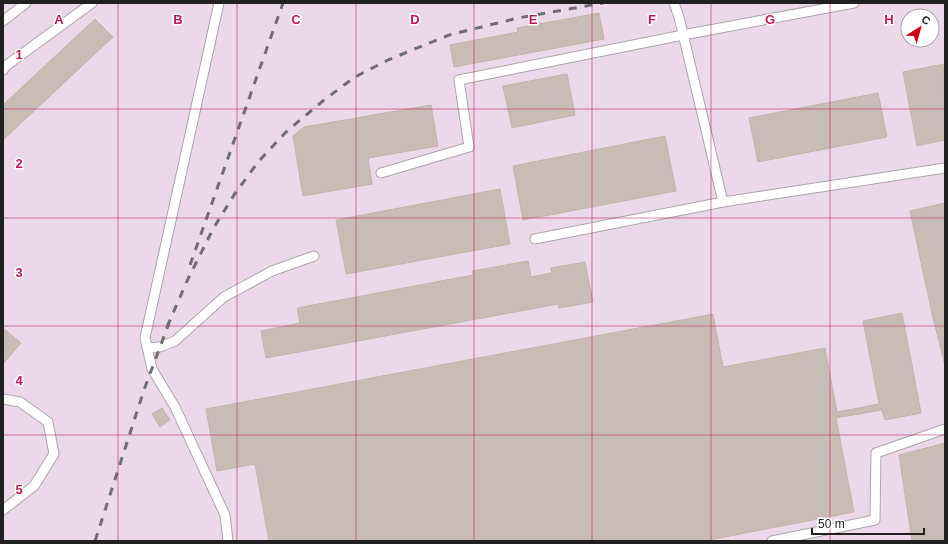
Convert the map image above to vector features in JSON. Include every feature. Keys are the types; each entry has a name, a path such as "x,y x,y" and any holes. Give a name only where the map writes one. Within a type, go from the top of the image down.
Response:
{"lane":[{"path":"3,21 26,3"},
{"path":"3,70 7,65 92,3"},
{"path":"220,3 145,338 152,369 175,407 225,515 228,541"},
{"path":"674,3 723,202"},
{"path":"381,173 469,147 459,80 683,35 854,3"},
{"path":"535,239 723,202 945,168"},
{"path":"147,348 160,347 175,341 224,297 272,271 314,256"},
{"path":"3,399 20,402 48,422 54,454 34,486 3,510"},
{"path":"772,541 875,520 876,453 945,429"}],"shaded area":[{"path":"3,3 945,3 945,541 3,541"}],"building":[{"path":"599,13 604,39 454,67 450,45 518,32 517,28"},
{"path":"95,19 113,37 3,140 3,105"},
{"path":"944,64 945,140 917,146 903,72"},
{"path":"567,74 575,115 512,128 503,86"},
{"path":"878,93 887,137 758,162 749,118"},
{"path":"431,105 438,146 368,158 372,184 303,196 293,136 304,127"},
{"path":"665,136 676,191 523,220 513,166"},
{"path":"500,189 510,244 346,274 336,220"},
{"path":"945,203 945,365 933,318 910,211"},
{"path":"528,261 531,277 552,273 551,268 585,262 593,302 559,308 558,304 266,358 261,331 300,323 297,308 473,275 472,271"},
{"path":"902,313 921,413 885,420 882,410 836,418 854,512 704,541 269,541 255,464 217,471 206,409 713,314 723,367 825,348 837,412 879,404 863,321"},
{"path":"3,328 21,343 3,364"},
{"path":"162,408 170,420 160,427 152,414"},
{"path":"945,443 945,541 912,541 899,455"}],"railway":[{"path":"190,265 283,3"},
{"path":"167,327 187,281 213,229 234,195 258,162 286,132 324,100 355,77 388,60 449,35 518,18 603,3"},
{"path":"95,541 144,390 169,323"}]}
